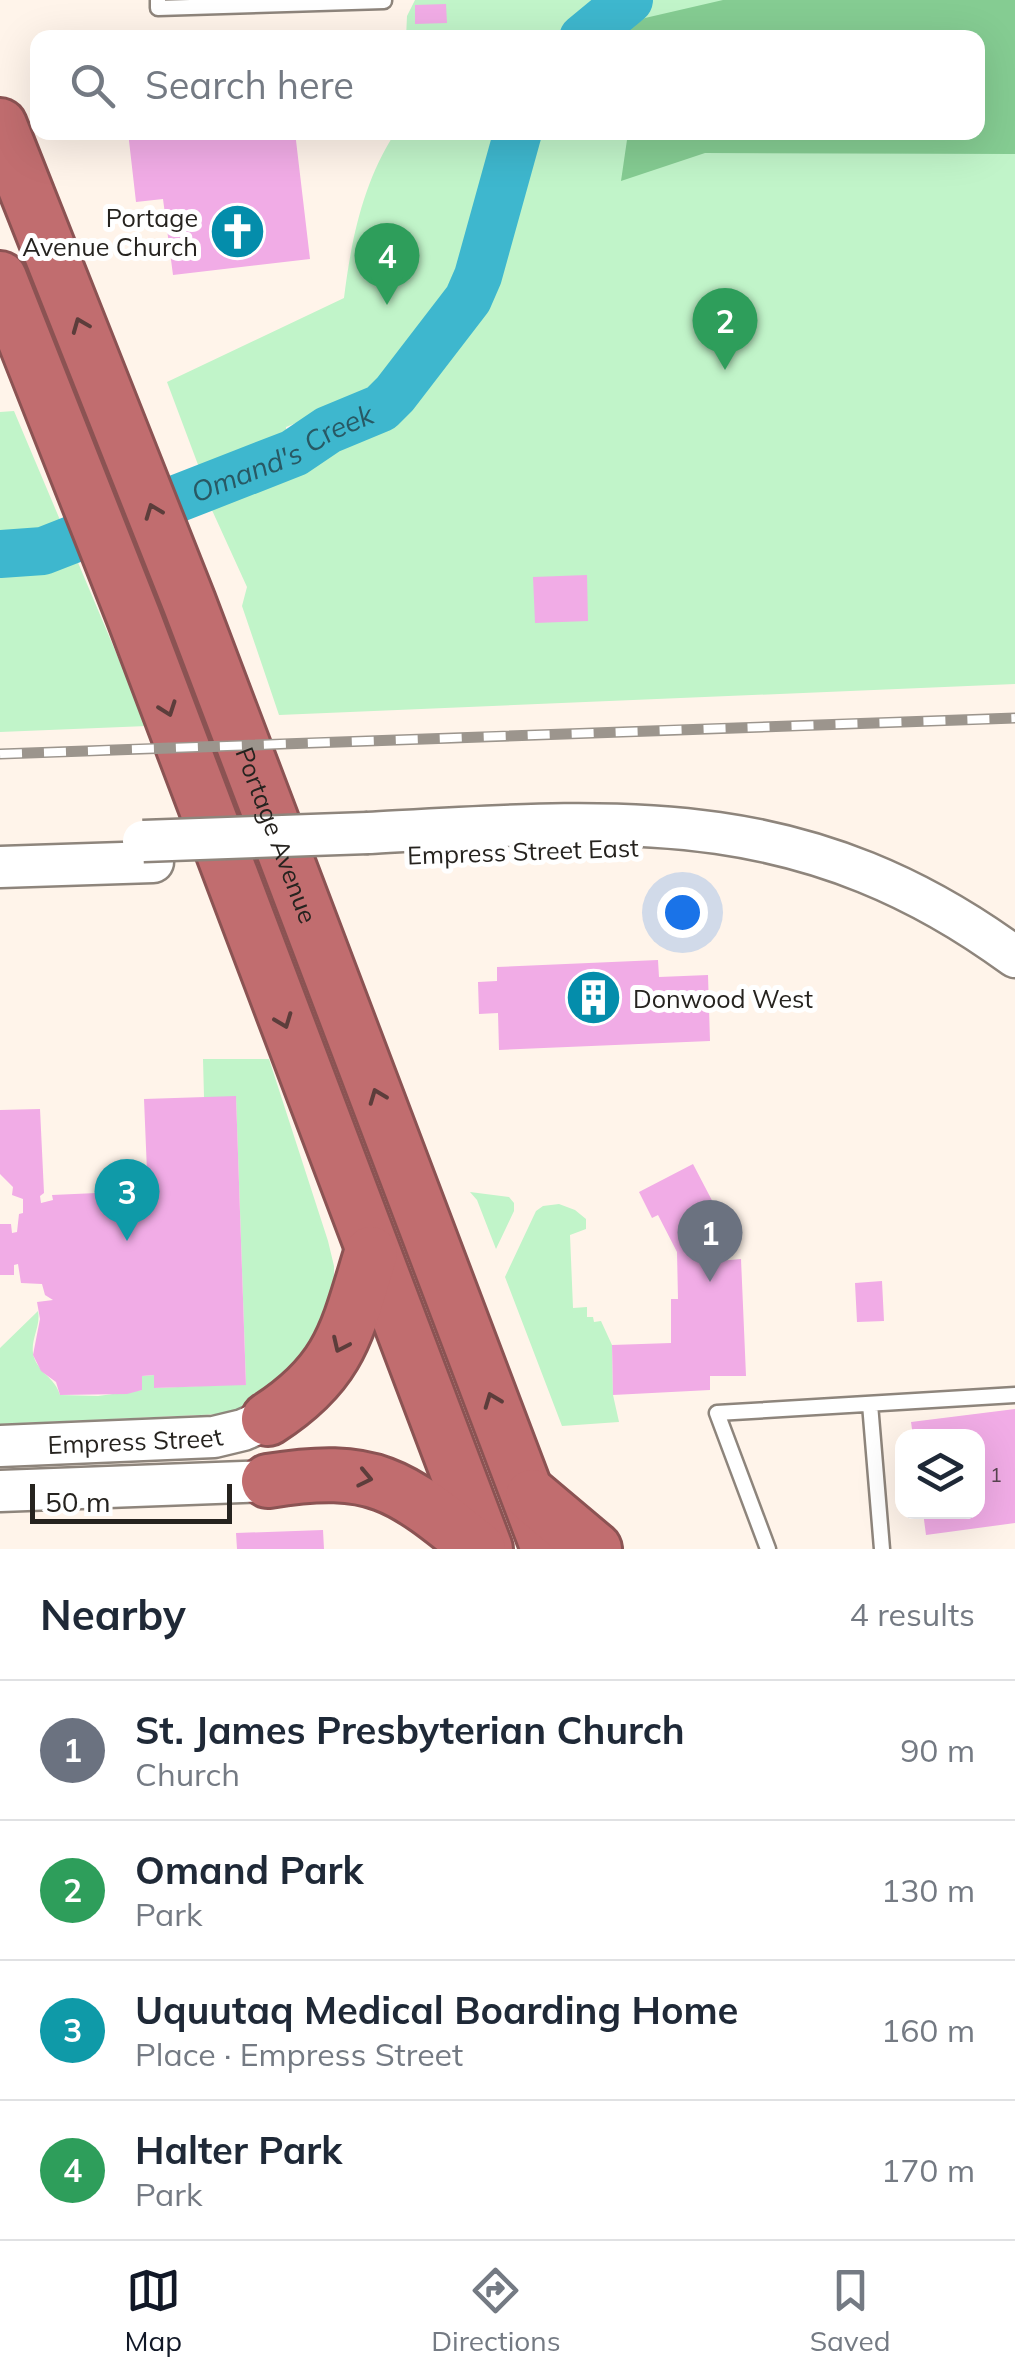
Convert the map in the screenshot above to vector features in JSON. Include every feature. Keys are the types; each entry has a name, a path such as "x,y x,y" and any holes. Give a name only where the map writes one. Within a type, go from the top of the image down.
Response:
{"highway":[{"name":"Portage Avenue","path":"0,125 189,602 548,1549"},
{"path":"0,278 134,618 482,1549"},
{"path":"268,1419 314,1386 332,1363 371,1253"},
{"path":"268,1481 343,1474 388,1483 422,1502 482,1549"},
{"path":"527,1491 594,1549"}],"main road":[{"name":"Empress Street East","path":"372,845 617,823 728,832 804,850 866,871 943,910 1015,957"},
{"name":"Empress Street East","path":"0,867 148,852 372,845 633,844 735,856 834,882 938,932 1015,982"},
{"name":"Empress Street East","path":"0,845 148,852"},
{"name":"Empress Street","path":"0,1446 214,1436 268,1419"},
{"name":"Empress Street","path":"0,1491 268,1481"}],"lane":[{"path":"158,0 158,8 384,1"},
{"path":"768,1549 717,1413 1015,1395"},
{"path":"870,1404 882,1549"}],"green space":[{"path":"415,0 615,0 577,30 406,30 407,16"},
{"path":"653,0 1015,0 1015,684 279,715 242,606 247,587 206,497 247,478 297,466 340,433 395,412 423,386 484,310 496,272 510,190 530,140 985,140 985,30 609,30"},
{"path":"723,0 1015,0 1015,154 705,153 621,181 627,140 985,140 985,30 627,30 645,18"},
{"path":"391,140 504,140 471,255 440,311 388,383 368,401 326,411 286,427 287,442 203,478 167,382 344,298 360,212"},
{"path":"14,411 147,726 0,732 0,412"},
{"path":"203,1059 269,1059 334,1266 334,1290 322,1339 251,1405 222,1414 0,1424 0,1348 38,1311 33,1353 60,1395 98,1396 142,1390 142,1376 154,1375 155,1388 246,1384 236,1097 204,1097"},
{"path":"470,1192 509,1197 514,1203 496,1249 477,1200"},
{"path":"559,1204 586,1219 586,1229 570,1235 573,1308 587,1307 587,1317 601,1321 612,1345 613,1395 619,1422 562,1426 505,1277 536,1211"}],"building":[{"path":"446,4 447,23 415,24 415,5"},
{"name":"Portage Avenue Church","path":"129,140 296,140 310,259 173,275 163,199 136,202"},
{"path":"587,575 588,621 535,623 533,577"},
{"name":"Donwood West","path":"658,960 659,977 708,975 710,1041 499,1050 498,1013 479,1014 478,982 497,981 497,967"},
{"path":"236,1096 246,1385 154,1388 154,1375 142,1376 142,1390 127,1394 60,1395 56,1382 41,1371 33,1355 40,1319 37,1302 53,1300 45,1295 42,1284 21,1283 18,1264 14,1265 14,1275 0,1275 0,1224 11,1224 12,1233 17,1232 23,1199 12,1195 13,1187 0,1174 0,1110 40,1109 44,1193 41,1203 53,1200 52,1195 142,1191 143,1196 148,1196 144,1099"},
{"path":"693,1164 730,1235 707,1247 708,1262 741,1259 746,1376 710,1376 710,1390 613,1395 612,1345 671,1343 671,1299 678,1299 677,1252 658,1215 652,1218 639,1192"},
{"path":"882,1281 884,1321 857,1322 855,1283"},
{"path":"1015,1409 1015,1523 926,1535 924,1519 985,1519 985,1429 912,1429 911,1422"},
{"path":"323,1530 324,1549 237,1549 236,1533"}],"waterway":[{"name":"Omand's Creek","path":"593,30 629,0"},
{"name":"Omand's Creek","path":"0,554 43,551 294,453 328,430 381,408 468,299 516,140"}],"railway":[{"path":"0,754 1015,718"}],"place":[{"name":"Portage Avenue Church","path":"237,231"},
{"name":"Halter Park","path":"387,305"},
{"name":"Omand Park","path":"725,370"},
{"name":"Donwood West","path":"594,998"},
{"name":"Uquutaq Medical Boarding Home","path":"127,1241"},
{"name":"St. James Presbyterian Church","path":"710,1282"}]}
